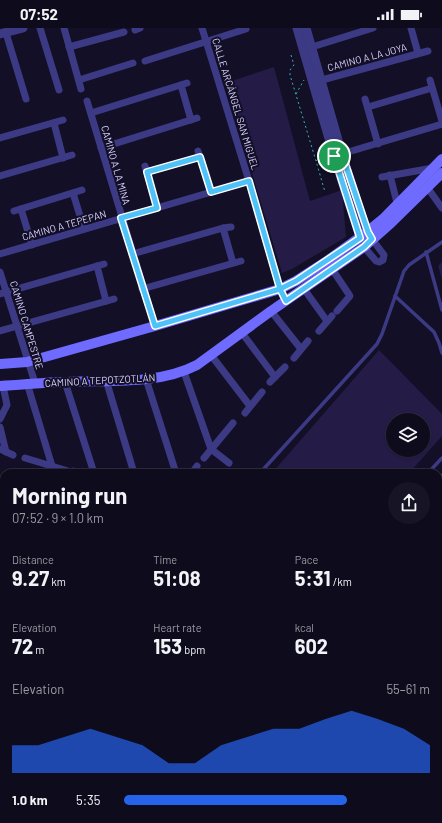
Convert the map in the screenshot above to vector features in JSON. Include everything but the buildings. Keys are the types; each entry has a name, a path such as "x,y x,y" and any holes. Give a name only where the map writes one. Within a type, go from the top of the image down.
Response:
{"main road":[{"name":"CAMINO A TEPOTZOTLÁN","path":"0,364 28,362 280,289 296,281 391,223 427,187 438,170 442,160"},
{"name":"CAMINO A TEPOTZOTLÁN","path":"2,386 31,383 146,379 184,372 197,365 332,269 366,239 398,203 438,170"}],"street":[{"path":"24,28 3,34 26,99"},
{"path":"40,28 59,90"},
{"path":"64,28 81,89"},
{"name":"CALLE ARCÁNGEL SAN MIGUEL","path":"202,28 249,181 280,289 286,301"},
{"path":"312,47 373,28"},
{"name":"CAMINO A LA JOYA","path":"411,28 418,53"},
{"path":"145,60 246,29"},
{"path":"303,31 312,47 322,80 338,155 366,239"},
{"path":"303,31 331,147 338,155"},
{"path":"69,47 124,32"},
{"name":"CAMINO A LA JOYA","path":"322,80 428,50"},
{"path":"79,80 133,63"},
{"path":"430,80 442,121"},
{"path":"91,113 184,84 194,119 101,148"},
{"path":"368,107 432,88"},
{"path":"365,99 378,144"},
{"name":"CAMINO A LA MINA","path":"87,101 142,289 155,326"},
{"path":"0,138 62,120"},
{"path":"54,123 63,158"},
{"path":"338,155 442,124"},
{"path":"157,208 146,169 199,154 211,192"},
{"path":"0,176 72,155"},
{"path":"398,203 386,176 438,170"},
{"name":"CAMINO A TEPEPAN","path":"0,254 249,181"},
{"path":"427,187 442,208"},
{"path":"14,211 82,190"},
{"path":"73,193 84,229"},
{"path":"21,209 32,245"},
{"path":"132,254 231,227"},
{"path":"223,228 233,263"},
{"path":"142,289 241,261"},
{"path":"0,331 110,300 101,265 3,293"},
{"path":"319,331 350,296 332,269"},
{"name":"CAMINO CAMPESTRE","path":"0,272 3,293 28,362 31,383 52,466"},
{"path":"304,289 332,316"},
{"path":"271,311 300,349"},
{"path":"242,333 273,380 285,367"},
{"path":"294,358 308,341"},
{"path":"211,355 250,406"},
{"path":"184,372 211,449 228,463"},
{"path":"146,379 175,469"},
{"path":"106,380 133,469"},
{"path":"65,382 93,469"},
{"path":"0,419 6,405 2,386"},
{"path":"245,413 262,392"},
{"path":"204,458 233,423"},
{"path":"0,427 6,452"},
{"path":"25,458 63,469"},
{"path":"442,744 442,753"}],"lane":[{"path":"264,469 377,344 382,334 404,271 409,264 442,242"},
{"path":"426,252 442,310"},
{"path":"395,296 434,332 442,353"},
{"path":"432,469 442,458"}],"path":[{"path":"291,55 294,65 290,73 325,192"},
{"path":"294,65 299,65"},
{"path":"296,95 305,78"},
{"path":"316,161 331,147"}],"route":[{"path":"334,156 342,154 368,232 372,239 364,247 286,301 280,289 155,326 142,289 121,218 157,208 147,172 200,157 211,192 249,181 280,289 296,281 360,238 334,156"}]}
